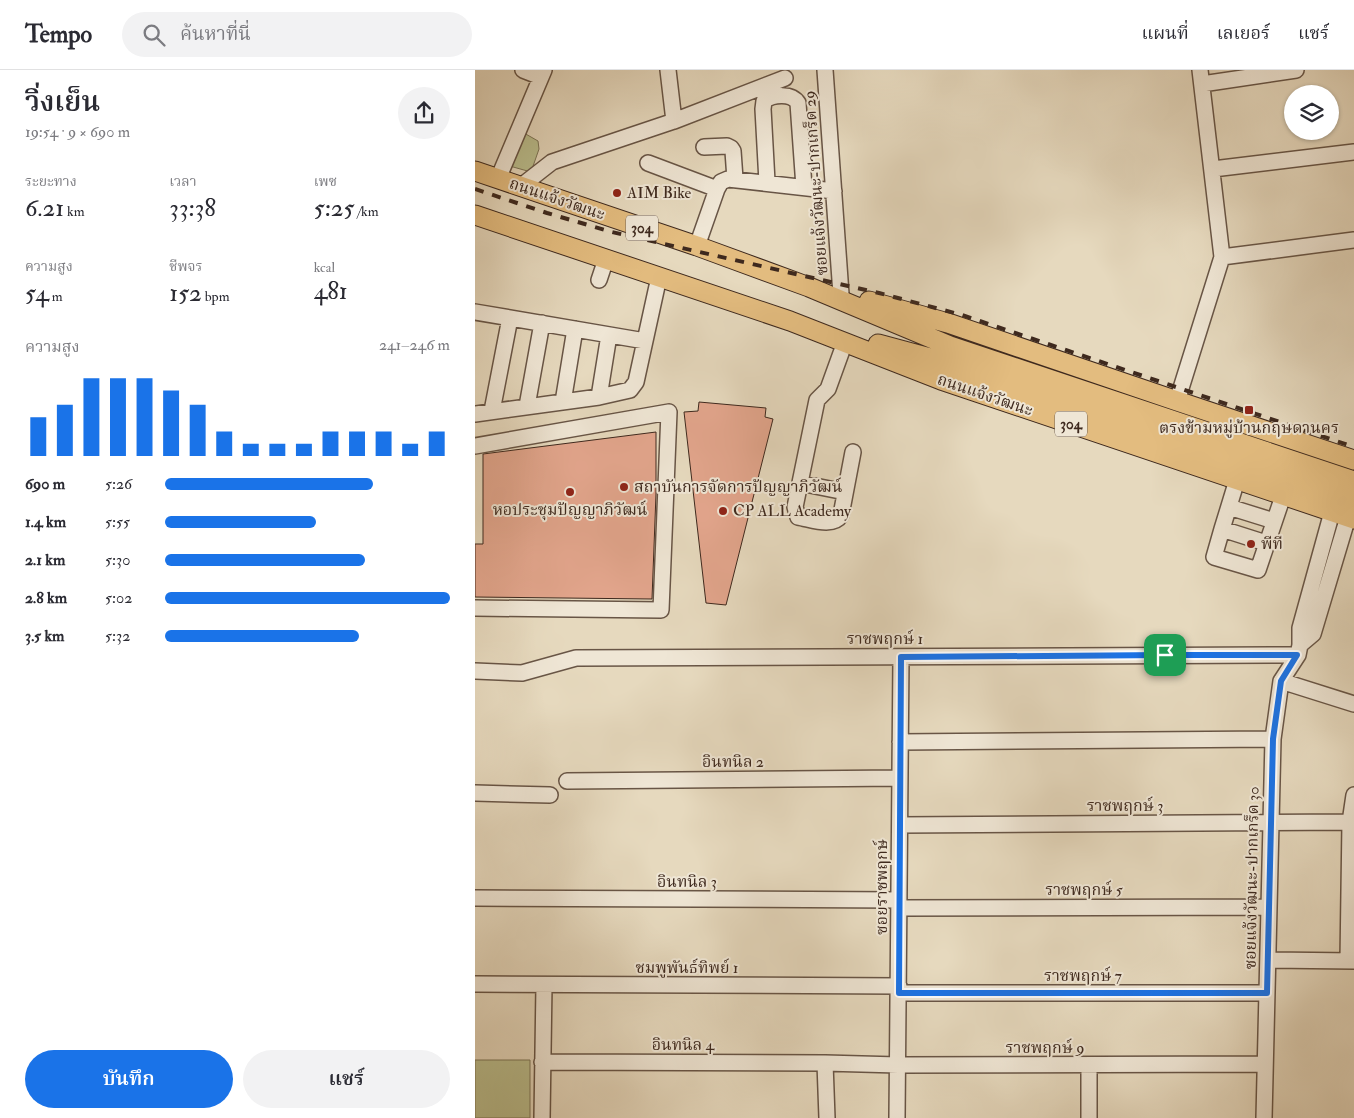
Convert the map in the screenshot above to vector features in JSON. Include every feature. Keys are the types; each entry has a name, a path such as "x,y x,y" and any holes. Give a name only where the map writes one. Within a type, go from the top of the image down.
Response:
{"main road":[{"name":"ถนนแจ้งวัฒนะ","path":"475,171 697,246 809,287 950,346 1193,435 1347,512"},
{"name":"ถนนแจ้งวัฒนะ","path":"475,214 790,321 941,380 1283,496 1347,512"},
{"name":"ถนนแจ้งวัฒนะ","path":"809,287 948,323 1177,402 1354,460"},
{"name":"ถนนแจ้งวัฒนะ","path":"790,321 941,361 1354,481"}],"street":[{"path":"498,179 542,74 523,70"},
{"path":"668,70 674,121"},
{"name":"ซอยแจ้งวัฒนะ-ปากเกร็ด 29","path":"825,70 841,294"},
{"path":"1177,402 1222,257 1201,77 1295,70"},
{"path":"521,187 552,162 674,121 785,78"},
{"path":"767,182 764,101 769,98 790,96 795,98 798,103 804,187"},
{"path":"704,147 727,146 731,148 733,151 735,179"},
{"path":"1213,169 1354,152"},
{"path":"648,163 717,189"},
{"path":"697,246 717,189 721,182 728,179 834,191"},
{"path":"1222,257 1354,240"},
{"path":"599,280 606,259"},
{"path":"475,414 563,402 630,390 636,382 659,277"},
{"path":"475,312 645,341"},
{"path":"492,411 510,318"},
{"path":"527,406 542,323"},
{"path":"563,402 575,329"},
{"path":"599,396 609,335"},
{"path":"845,342 828,389 817,400 795,507 798,517 832,522 838,520 841,515 853,452"},
{"path":"475,446 669,412 661,610 475,608"},
{"path":"1237,480 1214,558 1258,570 1283,496"},
{"path":"800,484 845,492"},
{"path":"1229,506 1274,521"},
{"name":"ซอยแจ้งวัฒนะ-ปากเกร็ด 30","path":"1264,1118 1273,739 1281,681 1299,650 1313,634 1347,512"},
{"path":"1222,529 1266,543"},
{"name":"ราชพฤกษ์ 1","path":"475,671 522,673 576,658 901,657 1299,650"},
{"name":"ซอยราชพฤกษ์","path":"897,1118 901,657"},
{"path":"1281,681 1354,704"},
{"path":"900,742 1273,739"},
{"name":"อินทนิล 2","path":"567,781 900,778"},
{"path":"475,793 550,795"},
{"path":"1268,960 1351,960 1350,822 1354,795"},
{"name":"ราชพฤกษ์ 3","path":"900,825 1350,822"},
{"name":"อินทนิล 3","path":"475,898 899,904"},
{"name":"ราชพฤกษ์ 5","path":"899,904 1269,907"},
{"name":"ชมพูพันธ์ทิพย์ 1","path":"475,984 899,990"},
{"path":"542,1118 544,985"},
{"name":"ราชพฤกษ์ 7","path":"899,990 1267,993"},
{"name":"อินทนิล 4","path":"542,1062 825,1063"},
{"path":"825,1063 827,1118"},
{"name":"ราชพฤกษ์ 9","path":"825,1063 898,1065 1265,1064"},
{"path":"1089,1065 1089,1118"}],"green space":[{"path":"524,133 538,141 539,149 531,172 506,165"},
{"path":"475,1060 530,1060 530,1118 475,1118"}],"building":[{"name":"CP ALL Academy","path":"699,402 766,408 765,417 773,419 726,605 706,603 684,412 698,411"},
{"path":"656,432 652,599 475,597 475,544 483,544 483,454"}],"railway":[{"path":"475,189 612,232 879,293 962,315 1354,447"}],"place":[{"name":"AIM Bike","path":"617,193"},
{"name":"ตรงข้ามหมู่บ้านกฤษดานคร","path":"1249,410"},
{"name":"สถาบันการจัดการปัญญาภิวัฒน์","path":"624,487"},
{"name":"หอประชุมปัญญาภิวัฒน์","path":"570,492"},
{"name":"CP ALL Academy","path":"723,511"},
{"name":"พีที","path":"1251,544"}],"route":[{"path":"1165,655 1297,655 1281,681 1273,739 1267,993 899,993 901,657 1165,655"}]}
